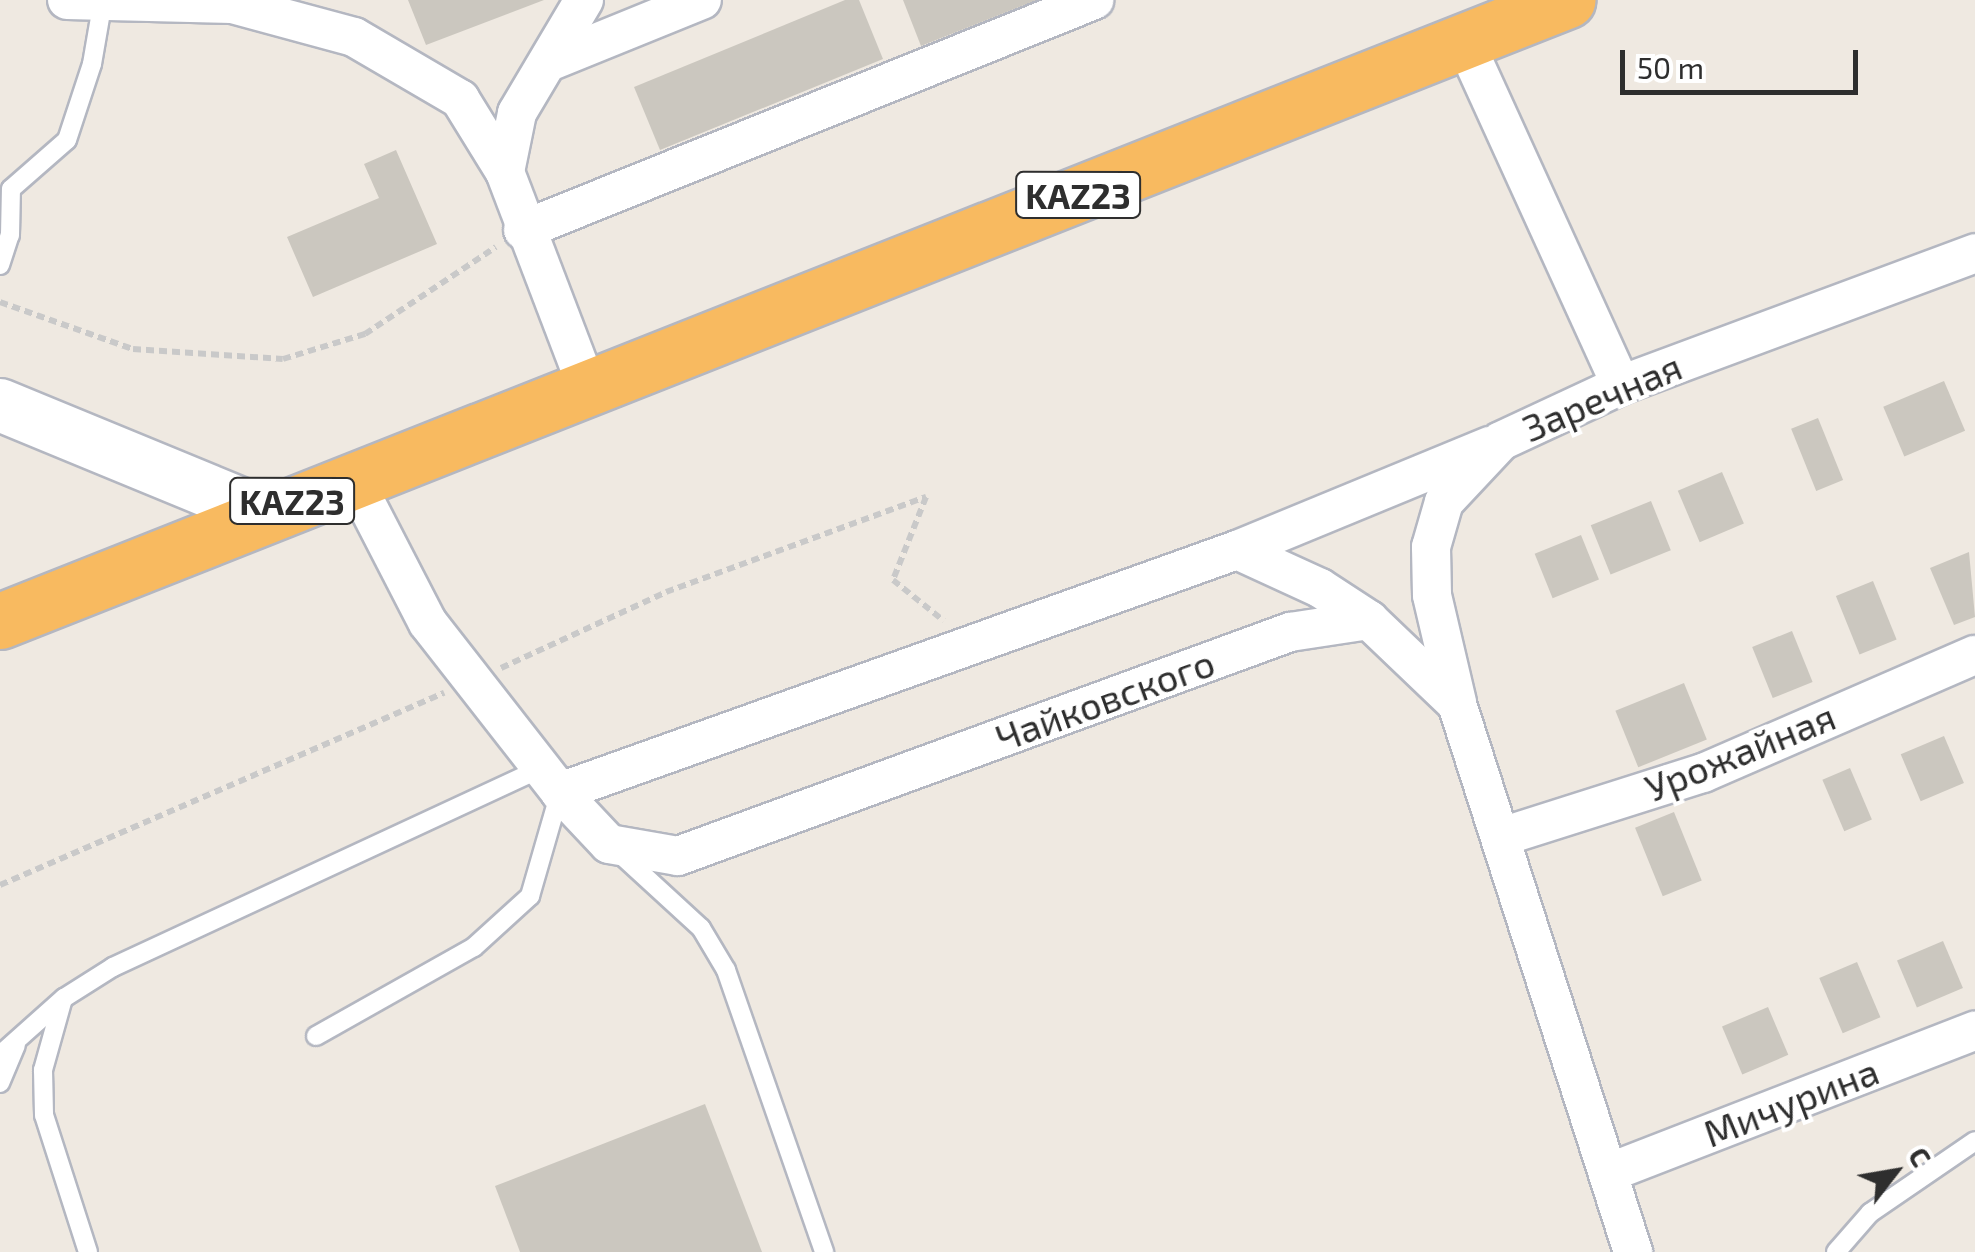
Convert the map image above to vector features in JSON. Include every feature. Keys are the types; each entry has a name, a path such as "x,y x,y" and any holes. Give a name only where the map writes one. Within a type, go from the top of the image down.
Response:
{"highway":[{"name":"KAZ23","path":"0,620 352,476 1568,0"}],"main road":[{"path":"0,405 262,513"}],"street":[{"path":"505,172 517,113 584,0"},
{"path":"549,62 702,0"},
{"path":"522,230 1094,0"},
{"path":"84,3 238,2 354,37 460,99 505,172 522,230 587,387"},
{"path":"1465,43 1621,384"},
{"name":"Заречная","path":"1458,704 1432,595 1431,546 1444,502 1502,441 1621,384 1975,253"},
{"path":"550,781 974,644 1237,550 1502,441"},
{"path":"352,476 428,623 550,781 609,844"},
{"path":"1237,550 1320,588 1369,620 1458,704 1633,1252"},
{"name":"Чайковского","path":"609,844 678,856 1290,632 1369,620"},
{"name":"Урожайная","path":"1501,837 1702,773 1975,654"},
{"name":"Мичурина","path":"1608,1173 1975,1031"}],"lane":[{"path":"0,265 10,235 11,190 67,140 92,64 84,3"},
{"path":"0,1055 64,998 113,967 550,781"},
{"path":"316,1036 474,947 530,896 550,781"},
{"path":"609,844 701,928 726,970 824,1252"},
{"path":"64,998 42,1070 44,1115 88,1252"},
{"path":"0,1083 18,1040"},
{"path":"1836,1252 1870,1213 1975,1141"}],"path":[{"path":"0,302 133,349 284,359 366,334 522,230"},
{"path":"0,885 472,681 666,592 926,497 894,580 974,644"}],"building":[{"path":"408,0 544,0 426,45"},
{"path":"845,0 859,0 883,59 660,150 634,87"},
{"path":"903,0 1037,0 921,46"},
{"path":"396,150 437,244 313,297 287,237 379,198 364,164"},
{"path":"1944,381 1965,431 1904,456 1883,407"},
{"path":"1818,418 1843,480 1816,491 1791,429"},
{"path":"1722,472 1744,524 1700,542 1678,491"},
{"path":"1651,501 1671,550 1611,574 1591,525"},
{"path":"1581,535 1599,580 1553,598 1535,554"},
{"path":"1969,552 1975,617 1954,625 1930,568"},
{"path":"1873,581 1897,639 1860,654 1836,596"},
{"path":"1792,631 1813,682 1773,698 1752,647"},
{"path":"1684,683 1707,740 1638,767 1615,711"},
{"path":"1944,736 1964,783 1921,801 1901,754"},
{"path":"1850,768 1872,820 1844,831 1822,780"},
{"path":"1674,812 1702,881 1663,896 1635,828"},
{"path":"1943,941 1963,988 1917,1007 1897,961"},
{"path":"1857,962 1880,1017 1843,1033 1819,978"},
{"path":"1768,1007 1788,1055 1742,1074 1722,1027"},
{"path":"705,1104 762,1252 520,1252 495,1186"}]}
